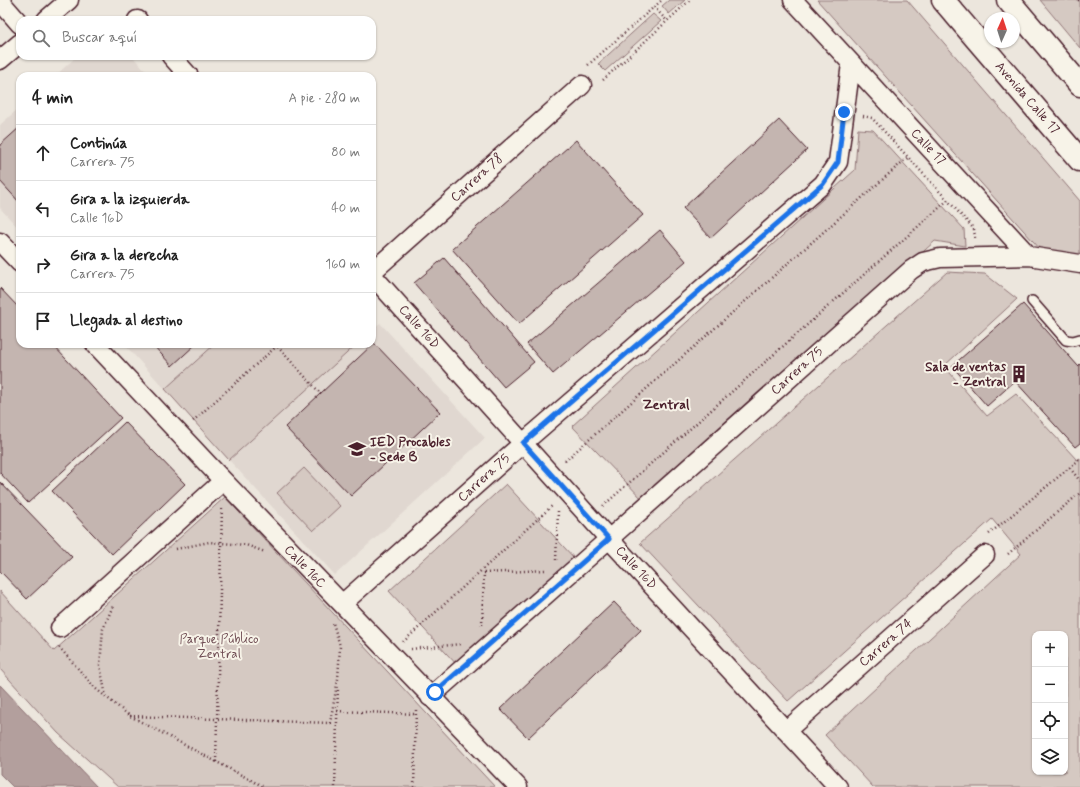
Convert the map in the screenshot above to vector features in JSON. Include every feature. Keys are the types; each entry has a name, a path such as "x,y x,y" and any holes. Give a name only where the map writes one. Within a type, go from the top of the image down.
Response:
{"main road":[{"name":"Avenida Calle 17","path":"944,0 1080,160"},
{"path":"1008,0 1080,85"}],"street":[{"path":"51,16 69,0"},
{"name":"Calle 17","path":"793,0 1029,256"},
{"path":"0,1 16,19"},
{"path":"0,60 16,46"},
{"path":"175,60 185,72"},
{"name":"Carrera 75","path":"342,604 523,443 823,184 838,162 851,64"},
{"name":"Carrera 78","path":"376,270 582,85"},
{"path":"0,242 16,259"},
{"path":"1029,256 1080,264"},
{"name":"Carrera 75","path":"423,702 609,539 911,270 923,262 940,258 1029,256"},
{"name":"Calle 16D","path":"376,278 609,539 838,787"},
{"name":"Calle 16C","path":"99,348 223,481 342,604 423,702 518,787"},
{"path":"58,636 223,481"},
{"name":"Carrera 74","path":"786,731 985,555"}],"lane":[{"path":"1032,301 1066,340 1073,341 1080,339"}],"path":[{"path":"588,65 662,0"},
{"path":"603,80 690,0"},
{"path":"654,7 667,21"},
{"path":"859,114 872,118 948,200 974,229 975,242"},
{"path":"565,462 908,157"},
{"path":"599,509 948,200"},
{"path":"191,423 275,348"},
{"path":"279,348 321,394"},
{"path":"989,534 1080,459"},
{"path":"1070,468 1080,481"},
{"path":"1008,554 1080,493"},
{"path":"400,646 558,500"},
{"path":"216,762 222,506"},
{"path":"556,562 558,508"},
{"path":"174,550 209,542 246,545 266,553"},
{"path":"482,626 484,573 549,570"},
{"path":"106,697 100,665 103,629 115,602"},
{"path":"332,621 340,646 335,787"},
{"path":"58,636 96,689 130,716 264,787"},
{"path":"409,649 468,643"},
{"path":"130,716 330,723 338,678"},
{"path":"414,787 416,714 423,702"},
{"path":"337,711 416,714"}],"shaded area":[{"path":"73,60 136,60 147,72 59,72"},
{"path":"16,111 16,226 0,208 0,125"},
{"name":"IED Procables - Sede B","path":"380,323 485,438 335,575 229,460 353,348 376,348 376,326"},
{"path":"128,348 211,348 165,389"},
{"path":"0,685 97,787 13,787 0,774"}],"green space":[{"path":"669,0 685,0 669,14 662,6"},
{"path":"817,0 907,0 1080,201 1080,255 1041,250"},
{"path":"1040,0 1080,0 1080,48"},
{"path":"653,14 661,21 605,71 598,64"},
{"path":"858,129 873,130 964,229 965,246 935,241 645,502 572,426 855,170"},
{"path":"947,272 985,274 1017,299 944,366 987,416 1016,394 1077,460 1080,458 1080,787 873,787 825,735 1021,554 992,519 788,701 640,543"},
{"path":"211,348 353,348 229,460 165,389"},
{"path":"304,468 340,506 313,531 277,493"},
{"path":"506,484 575,559 458,666 389,591"},
{"name":"Parque Público Zentral","path":"225,497 495,787 118,787 58,733 0,669 0,591 54,651"}],"building":[{"path":"779,120 807,150 711,238 683,208"},
{"path":"16,131 16,199 0,181 0,145"},
{"path":"576,140 643,215 519,324 452,249"},
{"path":"660,230 686,261 553,374 527,344"},
{"path":"444,258 534,362 504,387 414,283"},
{"path":"0,288 16,305 16,348 56,348 121,418 28,503 0,473"},
{"name":"Sala de ventas - Zentral","path":"1023,304 1078,366 1080,364 1080,443 1075,447 1015,381 987,406 952,366"},
{"path":"376,345 440,412 351,496 285,427 369,348 376,348"},
{"path":"156,348 192,348 172,366"},
{"path":"125,422 185,484 112,554 52,491"},
{"path":"0,482 72,557 27,599 0,571"},
{"path":"614,602 641,630 528,738 500,709"}],"place":[{"name":"Sala de ventas - Zentral","path":"1019,374"},
{"name":"IED Procables - Sede B","path":"357,449"}],"district":[{"name":"Zentral","path":"666,405"}],"route":[{"path":"435,692 609,539 523,443 823,184 838,162 844,112"}]}
